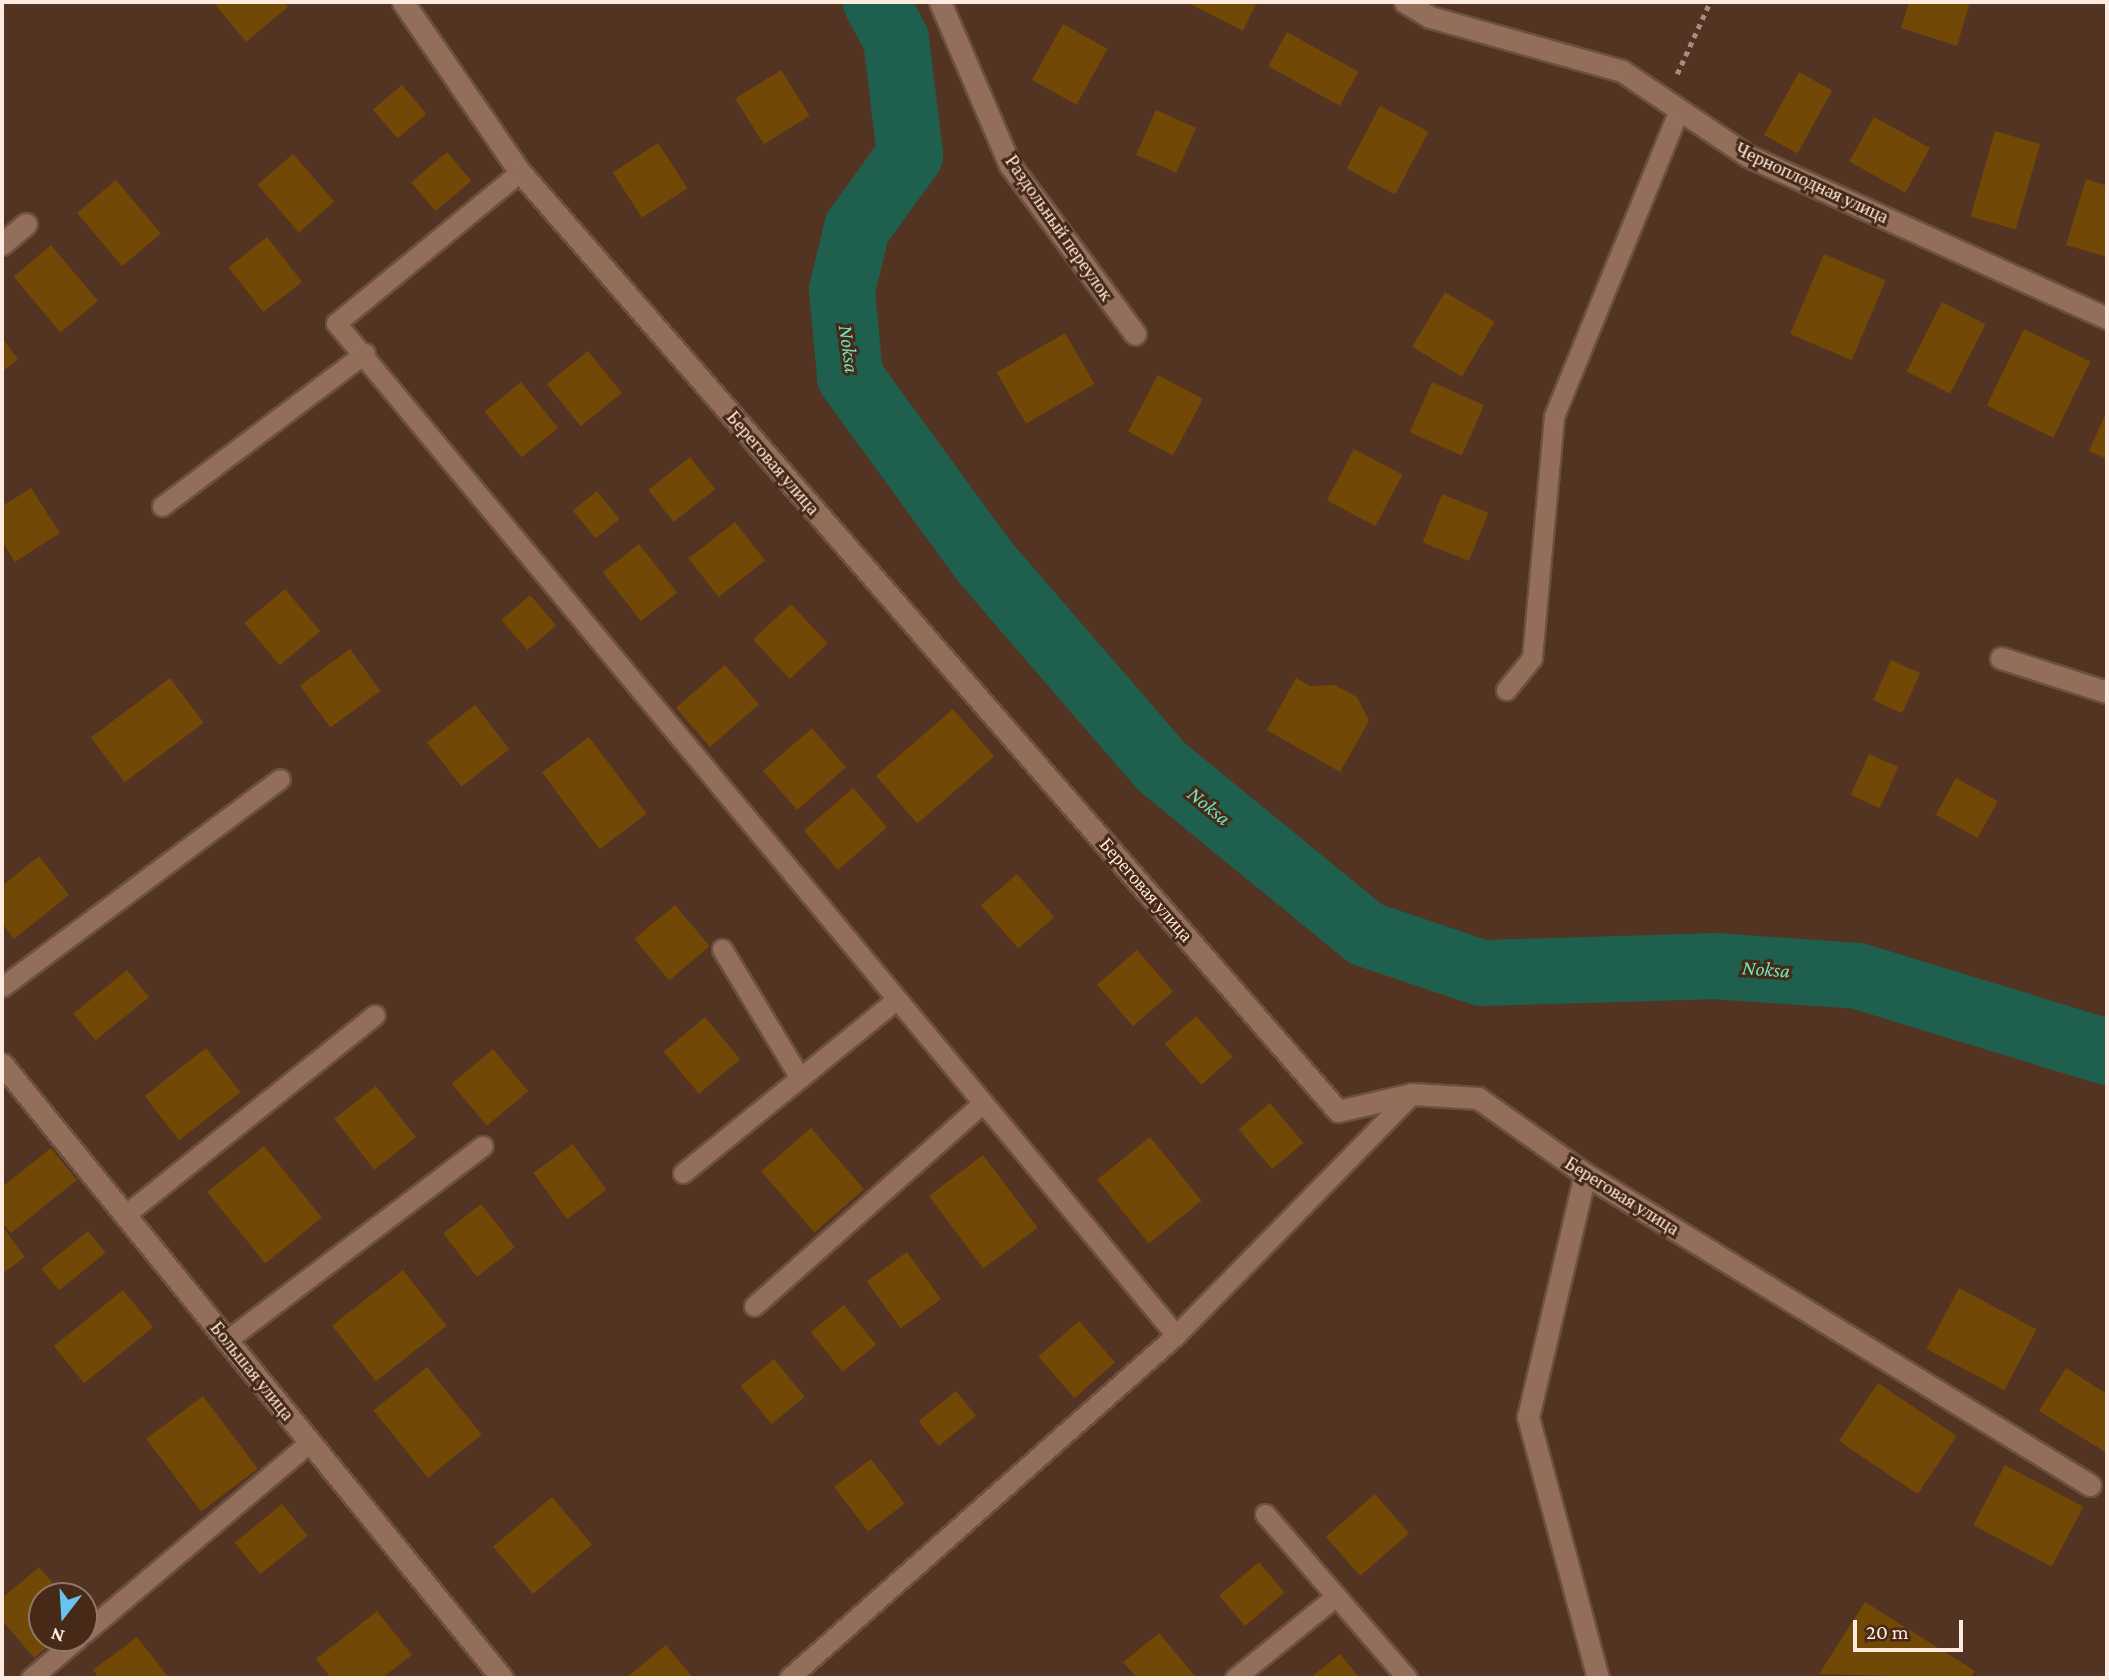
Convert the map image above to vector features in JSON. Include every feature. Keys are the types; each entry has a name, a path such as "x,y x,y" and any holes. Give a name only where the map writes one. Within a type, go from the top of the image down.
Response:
{"street":[{"name":"Береговая улица","path":"403,2 520,172 1338,1111 1412,1094 1478,1098 1584,1174 2090,1485"},
{"name":"Раздольный переулок","path":"940,2 1010,165 1135,334"},
{"name":"Черноплодная улица","path":"1405,2 1430,16 1622,71 1748,156 2107,318"},
{"path":"2,244 26,224"},
{"path":"2001,658 2107,692"},
{"name":"Большая улица","path":"2,1064 502,1678"},
{"path":"1584,1174 1528,1417 1598,1678"}],"lane":[{"path":"1506,690 1532,658 1554,416 1672,105"},
{"path":"520,172 336,323 365,353 895,1000 1176,1335"},
{"path":"162,506 365,353"},
{"path":"2,987 280,779"},
{"path":"722,949 800,1078"},
{"path":"683,1173 895,1000"},
{"path":"125,1214 375,1016"},
{"path":"789,1678 1176,1335 1412,1094"},
{"path":"754,1306 983,1103"},
{"path":"227,1340 483,1146"},
{"path":"98,1621 310,1441"},
{"path":"1265,1514 1407,1678"},
{"path":"1234,1678 1336,1596"},
{"path":"31,1678 62,1652"}],"path":[{"path":"1672,105 1710,2"}],"building":[{"path":"213,2 284,2 288,7 246,42"},
{"path":"1186,2 1257,2 1243,31"},
{"path":"1909,2 1970,2 1957,46 1901,28"},
{"path":"1063,24 1108,49 1077,105 1032,80"},
{"path":"1287,32 1359,72 1340,106 1268,66"},
{"path":"781,70 810,116 764,144 735,99"},
{"path":"1799,72 1832,90 1797,153 1764,135"},
{"path":"402,85 426,114 397,139 373,109"},
{"path":"1380,106 1429,132 1395,195 1347,169"},
{"path":"1156,110 1196,128 1176,173 1136,155"},
{"path":"1874,117 1930,148 1905,193 1849,162"},
{"path":"1995,131 2040,144 2016,230 1970,217"},
{"path":"658,143 687,188 642,218 613,172"},
{"path":"447,152 471,181 435,211 411,182"},
{"path":"293,154 334,202 299,232 258,185"},
{"path":"2086,179 2107,186 2107,257 2066,245"},
{"path":"116,180 161,234 122,266 77,213"},
{"path":"267,237 302,282 263,312 228,267"},
{"path":"51,245 98,301 60,332 13,276"},
{"path":"1824,254 1886,280 1852,360 1790,334"},
{"path":"1445,292 1495,322 1462,377 1412,347"},
{"path":"1942,302 1986,324 1950,394 1907,371"},
{"path":"2024,329 2091,361 2053,438 1987,405"},
{"path":"1065,333 1094,384 1026,424 997,372"},
{"path":"2,338 18,359 2,372"},
{"path":"588,351 622,393 581,426 547,384"},
{"path":"1158,375 1203,399 1173,455 1128,432"},
{"path":"521,382 558,428 522,457 484,412"},
{"path":"1432,382 1484,405 1462,455 1410,432"},
{"path":"2107,411 2107,459 2089,451"},
{"path":"1354,449 1403,475 1375,526 1327,500"},
{"path":"690,457 715,489 673,522 648,490"},
{"path":"31,488 60,533 15,562 2,541 2,506"},
{"path":"597,491 620,519 596,538 573,511"},
{"path":"1442,494 1488,513 1469,561 1423,542"},
{"path":"735,522 765,561 719,597 689,558"},
{"path":"639,544 677,593 641,621 603,572"},
{"path":"285,589 320,631 280,665 244,623"},
{"path":"530,595 556,625 528,650 501,620"},
{"path":"791,604 828,643 790,679 753,639"},
{"path":"350,649 381,691 330,728 300,685"},
{"path":"1891,660 1920,673 1902,713 1873,700"},
{"path":"725,665 759,704 710,747 676,708"},
{"path":"170,678 204,723 125,782 91,738"},
{"path":"1296,678 1310,686 1334,685 1357,697 1369,721 1340,772 1267,730"},
{"path":"475,705 509,749 461,787 427,743"},
{"path":"953,709 994,757 917,823 876,776"},
{"path":"812,728 846,767 797,810 763,771"},
{"path":"589,737 647,814 600,849 542,773"},
{"path":"1869,754 1898,767 1880,808 1851,795"},
{"path":"1956,778 1998,801 1978,838 1936,815"},
{"path":"853,788 887,827 838,870 804,831"},
{"path":"39,856 69,895 14,939 2,923 2,886"},
{"path":"1017,874 1054,917 1018,949 981,905"},
{"path":"675,905 710,946 669,980 634,939"},
{"path":"1137,950 1173,992 1133,1026 1097,985"},
{"path":"127,970 149,997 95,1041 73,1013"},
{"path":"1196,1016 1233,1057 1202,1085 1165,1044"},
{"path":"705,1017 740,1059 699,1094 664,1052"},
{"path":"206,1048 240,1092 179,1140 145,1096"},
{"path":"493,1049 528,1091 487,1126 452,1084"},
{"path":"376,1086 416,1137 374,1170 334,1119"},
{"path":"1270,1103 1303,1143 1272,1169 1239,1129"},
{"path":"811,1128 864,1189 814,1232 761,1171"},
{"path":"1150,1137 1202,1201 1149,1244 1097,1180"},
{"path":"573,1144 607,1190 567,1219 533,1173"},
{"path":"264,1146 322,1217 265,1263 207,1192"},
{"path":"51,1148 77,1180 11,1233 2,1222 2,1187"},
{"path":"983,1155 1038,1228 983,1269 929,1196"},
{"path":"481,1204 515,1247 477,1277 443,1234"},
{"path":"2,1226 25,1257 2,1274"},
{"path":"88,1231 106,1253 59,1291 41,1269"},
{"path":"907,1252 941,1299 901,1328 867,1281"},
{"path":"403,1270 447,1326 376,1381 332,1325"},
{"path":"1959,1288 2037,1329 2004,1390 1927,1349"},
{"path":"123,1290 153,1327 84,1383 54,1346"},
{"path":"844,1305 876,1345 843,1372 811,1332"},
{"path":"1079,1321 1115,1363 1074,1398 1038,1356"},
{"path":"774,1359 805,1397 771,1424 741,1386"},
{"path":"427,1367 482,1435 428,1478 373,1410"},
{"path":"2066,1368 2107,1394 2107,1453 2039,1411"},
{"path":"1878,1383 1957,1436 1918,1494 1839,1441"},
{"path":"956,1391 976,1416 939,1446 919,1421"},
{"path":"203,1396 258,1469 201,1511 146,1439"},
{"path":"871,1459 905,1504 868,1531 834,1487"},
{"path":"2005,1465 2084,1507 2052,1567 1973,1525"},
{"path":"1375,1494 1409,1533 1360,1576 1326,1537"},
{"path":"552,1497 592,1544 533,1594 493,1546"},
{"path":"282,1504 308,1536 260,1574 235,1542"},
{"path":"1259,1562 1285,1593 1245,1626 1219,1595"},
{"path":"39,1567 52,1582 28,1582 28,1651 2,1620 2,1598"},
{"path":"1865,1602 1975,1671 1970,1678 1819,1674"},
{"path":"377,1611 412,1655 382,1678 331,1678 316,1659"},
{"path":"1159,1633 1195,1676 1137,1678 1123,1662"},
{"path":"137,1637 169,1678 99,1678 93,1670"},
{"path":"666,1645 693,1678 626,1678"},
{"path":"29,1652 41,1652 34,1658"},
{"path":"1340,1654 1360,1678 1310,1678"}],"waterway":[{"name":"Noksa","path":"876,2 896,39 910,155 857,228 842,290 850,377 984,561 1162,767 1366,934 1482,973 1713,966 1858,976 2107,1052"}]}
